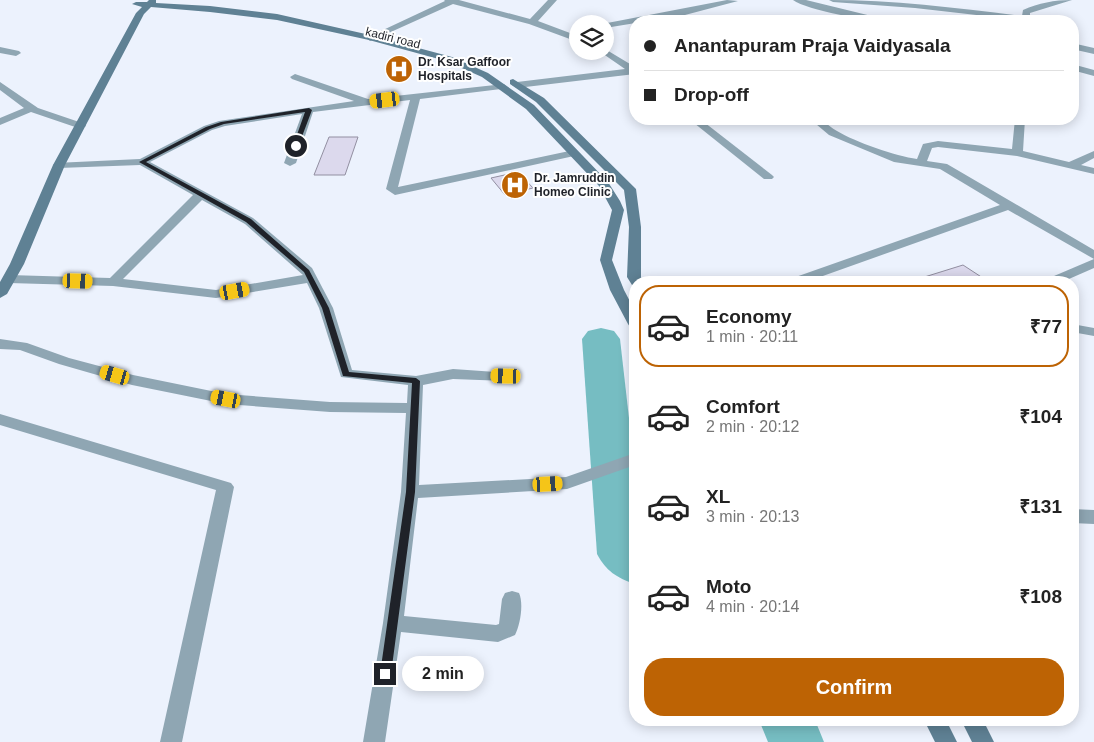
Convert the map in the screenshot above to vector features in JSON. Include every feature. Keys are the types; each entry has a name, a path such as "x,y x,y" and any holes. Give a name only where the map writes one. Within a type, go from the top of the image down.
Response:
{"main road":[{"name":"kadiri road","path":"164,0 258,9 475,61 492,69 540,100 630,189 635,227 635,276"},
{"name":"kadiri road","path":"138,6 152,2 261,14 374,36 454,61 474,69 502,86 530,107 604,184 618,210 606,260 617,290 629,313"},
{"path":"0,294 17,264 59,165 110,70 138,6"},
{"path":"937,726 946,742"},
{"path":"975,726 983,742"}],"street":[{"path":"374,36 452,0 532,22 569,35"},
{"path":"532,22 554,0"},
{"path":"797,0 857,15"},
{"path":"833,0 916,6 987,15"},
{"path":"1026,15 1026,12 1040,6 1068,0"},
{"path":"667,15 734,1"},
{"path":"614,24 629,21"},
{"path":"562,32 569,31"},
{"path":"1079,48 1094,51"},
{"path":"0,50 16,53"},
{"path":"614,58 629,68"},
{"path":"1079,68 1094,73"},
{"path":"517,85 629,73"},
{"path":"295,77 369,102"},
{"path":"0,85 32,108 81,126"},
{"path":"59,165 142,162 208,128 245,118 502,86"},
{"path":"416,96 392,189 395,191 574,153"},
{"path":"2,119 32,108"},
{"path":"290,163 309,110"},
{"path":"702,125 768,177"},
{"path":"823,125 833,133 898,160 943,166 1094,254"},
{"path":"1017,153 1019,125"},
{"path":"921,163 927,146 938,144 1017,153 1094,171"},
{"path":"1070,166 1094,154"},
{"path":"142,162 249,221 307,271 326,308 346,374 416,381 453,374 506,376"},
{"path":"113,282 201,194"},
{"path":"812,276 1010,205"},
{"path":"1065,276 1094,263"},
{"path":"8,279 113,282 216,294 312,278"},
{"path":"1079,329 1094,332"},
{"path":"0,344 22,346 64,361 132,380 226,399 330,407 415,408"},
{"path":"374,742 393,623 410,492 416,381"},
{"path":"0,419 225,487 171,742"},
{"path":"410,492 567,483 629,461"},
{"path":"1079,516 1094,517"},
{"path":"393,623 498,634 508,629 512,598"}],"building":[{"path":"329,137 358,137 345,175 314,175"},
{"path":"518,172 533,188 505,195 491,178"},
{"path":"963,265 980,276 928,276"}],"waterway":[{"path":"601,339 621,554 629,560"},
{"path":"789,726 796,742"}],"place":[{"name":"Dr. Ksar Gaffoor Hospitals","path":"399,69"},
{"name":"Dr. Jamruddin Homeo Clinic","path":"515,185"}],"route":[{"path":"296,146 309,110 245,118 223,123 208,128 142,162 249,221 307,271 326,308 346,374 416,381 410,492 385,674"}]}
